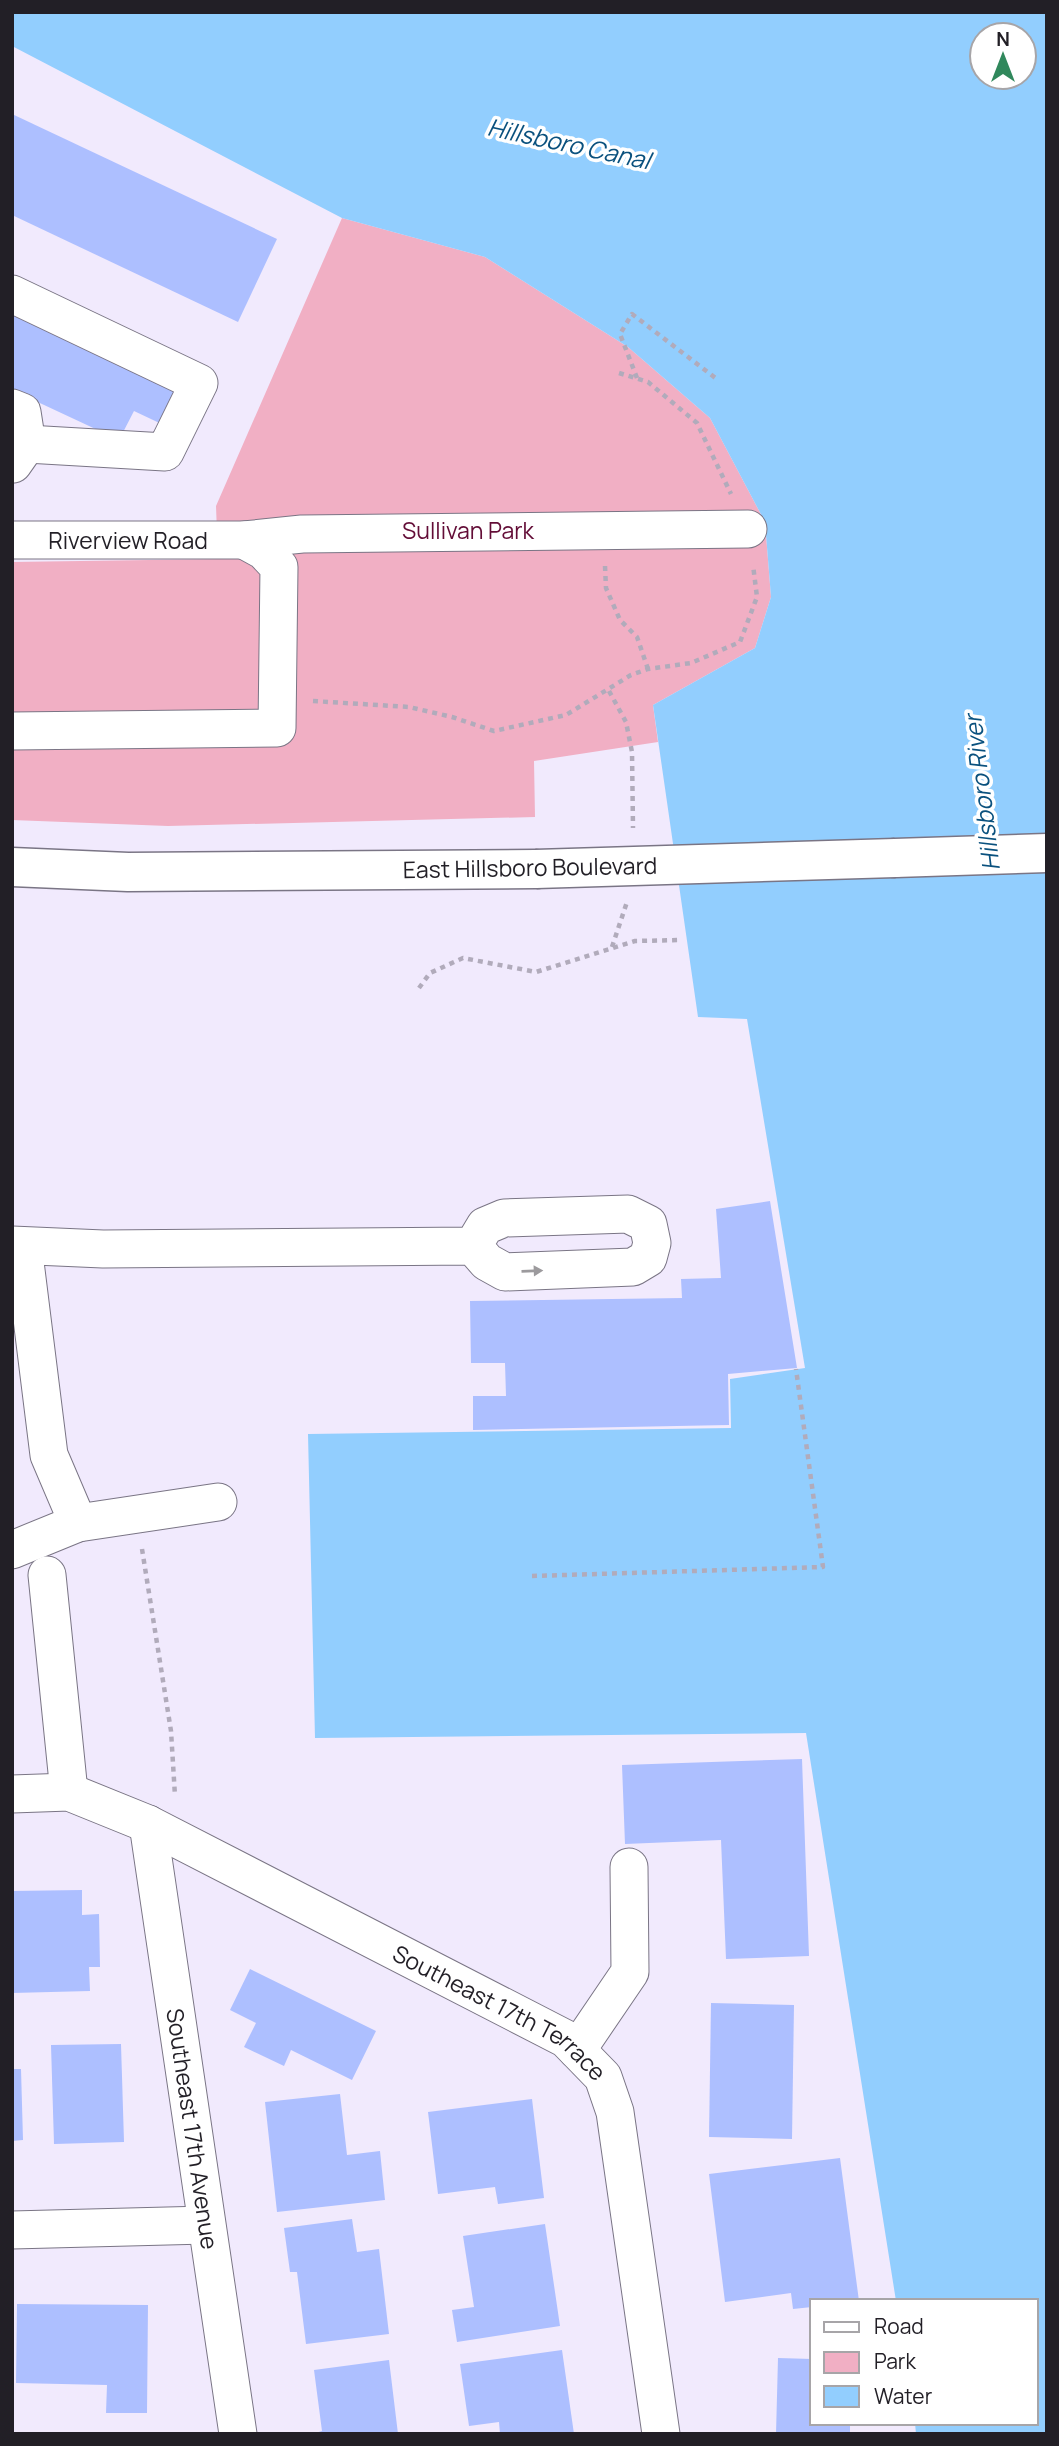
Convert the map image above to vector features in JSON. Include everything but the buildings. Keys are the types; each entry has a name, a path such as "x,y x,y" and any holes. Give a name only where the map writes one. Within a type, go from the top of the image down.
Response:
{"main road":[{"name":"East Hillsboro Boulevard","path":"12,867 128,872 536,869 1047,853"}],"street":[{"path":"12,293 199,383 165,452 20,454 22,412 12,408"},
{"name":"Riverview Road","path":"12,540 244,540 302,534 748,529"},
{"path":"12,731 277,728 279,567 264,551 244,540"},
{"path":"78,1523 48,1455 22,1323 18,1246 103,1249 473,1246"},
{"path":"12,1550 78,1523 218,1502"},
{"path":"12,1794 69,1792 47,1575"},
{"name":"Southeast 17th Terrace","path":"69,1792 162,1832 566,2039 603,2077 615,2112 661,2434"},
{"name":"Southeast 17th Avenue","path":"162,1832 206,2225 237,2434"},
{"path":"577,2050 630,1972 629,1867"},
{"path":"12,2230 206,2225"}],"path":[{"path":"637,378 620,334 632,314 718,380"},
{"path":"277,699 409,707 494,731 566,715 631,676 648,669 691,663 740,642 757,597 748,529 697,423 648,382 619,373"},
{"path":"603,531 606,588 620,620 637,637 648,669"},
{"path":"609,691 626,722 632,751 633,833"},
{"path":"611,948 627,901"},
{"path":"419,988 429,973 463,958 536,972 635,941 681,940"},
{"path":"532,1576 823,1567 796,1369"},
{"path":"137,1515 171,1731 162,1832"}],"green space":[{"name":"Sullivan Park","path":"342,218 485,257 628,347 710,418 765,522 771,597 755,648 653,705 658,742 534,761 535,817 168,826 12,820 12,562 218,559 216,506"}],"water":[{"path":"12,12 1047,12 1047,2434 916,2434 915,2425 1038,2425 1038,2299 896,2299 806,1733 315,1738 308,1434 731,1428 730,1379 805,1368 747,1019 698,1017 653,705 755,648 771,597 765,522 710,418 628,347 485,257 342,218 12,46"}],"water label":[{"name":"Hillsboro Canal","path":"569,143"},
{"name":"Hillsboro River","path":"981,793"}]}
